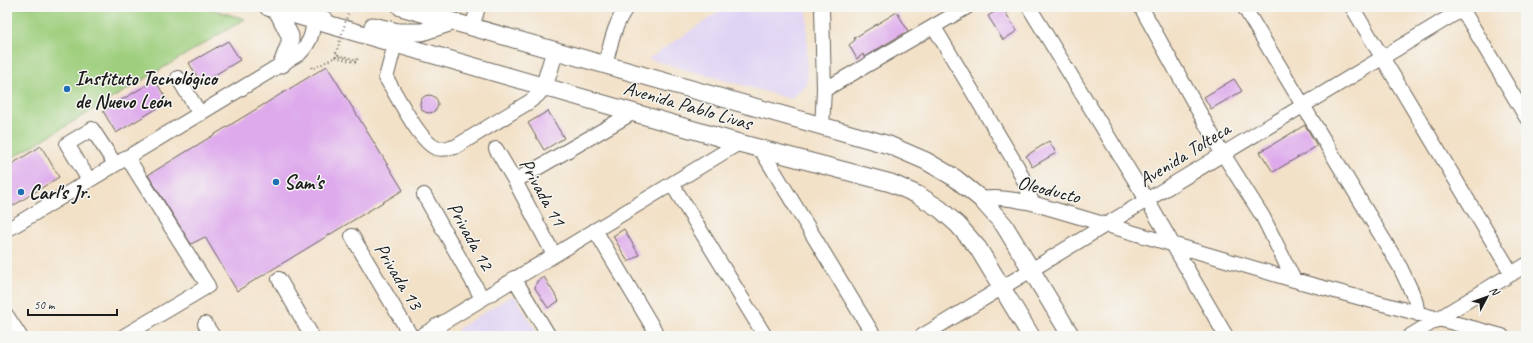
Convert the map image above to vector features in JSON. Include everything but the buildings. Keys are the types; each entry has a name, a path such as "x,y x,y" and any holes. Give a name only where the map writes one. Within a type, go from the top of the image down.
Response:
{"main road":[{"name":"Avenida Pablo Livas","path":"401,7 822,128 889,145 926,161 955,178 981,199 1004,225 1071,336"},
{"name":"Avenida Pablo Livas","path":"273,8 316,14 395,44 739,143 891,183 918,195 940,209 958,225 978,248 1031,336"},
{"path":"273,8 290,36 290,43 282,64"},
{"path":"316,14 408,33 422,32 452,22"},
{"path":"544,87 554,51"}],"street":[{"path":"472,28 478,7"},
{"path":"605,65 615,30 621,15 627,7"},
{"path":"822,7 824,90 822,128"},
{"path":"1029,7 1147,200 1226,336"},
{"path":"1141,7 1223,153 1263,217 1294,280"},
{"path":"1244,7 1400,267 1415,299 1418,314"},
{"path":"1352,7 1512,274"},
{"path":"1463,8 1526,116"},
{"name":"Avenida Tolteca","path":"922,336 1463,8"},
{"path":"824,90 934,27 958,9"},
{"path":"7,230 300,53 308,46 312,36 316,14"},
{"path":"934,27 1017,166 1026,185 1032,203"},
{"path":"395,44 386,78 422,138 437,148 446,149 454,147 530,102 544,87"},
{"path":"178,78 200,114"},
{"path":"515,181 634,112"},
{"path":"89,180 67,144 92,129 115,164"},
{"path":"421,336 439,331 482,298 739,143"},
{"path":"760,148 874,336"},
{"name":"Privada 11","path":"496,150 515,181 554,254"},
{"path":"124,336 208,286 127,157"},
{"path":"672,184 765,336"},
{"name":"Privada 12","path":"424,195 482,298"},
{"name":"Oleoducto","path":"981,199 992,197 1006,198 1032,203 1173,246 1502,336"},
{"path":"595,230 658,336"},
{"name":"Privada 13","path":"352,236 411,336"},
{"path":"1410,336 1526,265"},
{"path":"514,278 549,336"},
{"path":"279,279 312,336"},
{"path":"7,316 20,336"},
{"path":"205,324 213,336"}],"path":[{"path":"335,57 350,7"},
{"path":"312,68 335,57 357,63 338,55 357,59"}],"shaded area":[{"path":"726,7 807,7 807,85 791,99 648,59"},
{"path":"511,296 516,298 539,336 458,336 457,334 459,328"}],"green space":[{"name":"Instituto Tecnológico de Nuevo León","path":"7,7 203,7 245,19 7,161"}],"place":[{"name":"Instituto Tecnológico de Nuevo León","path":"67,89"},
{"name":"Sam's","path":"276,182"},
{"name":"Carl's Jr.","path":"21,192"}]}
